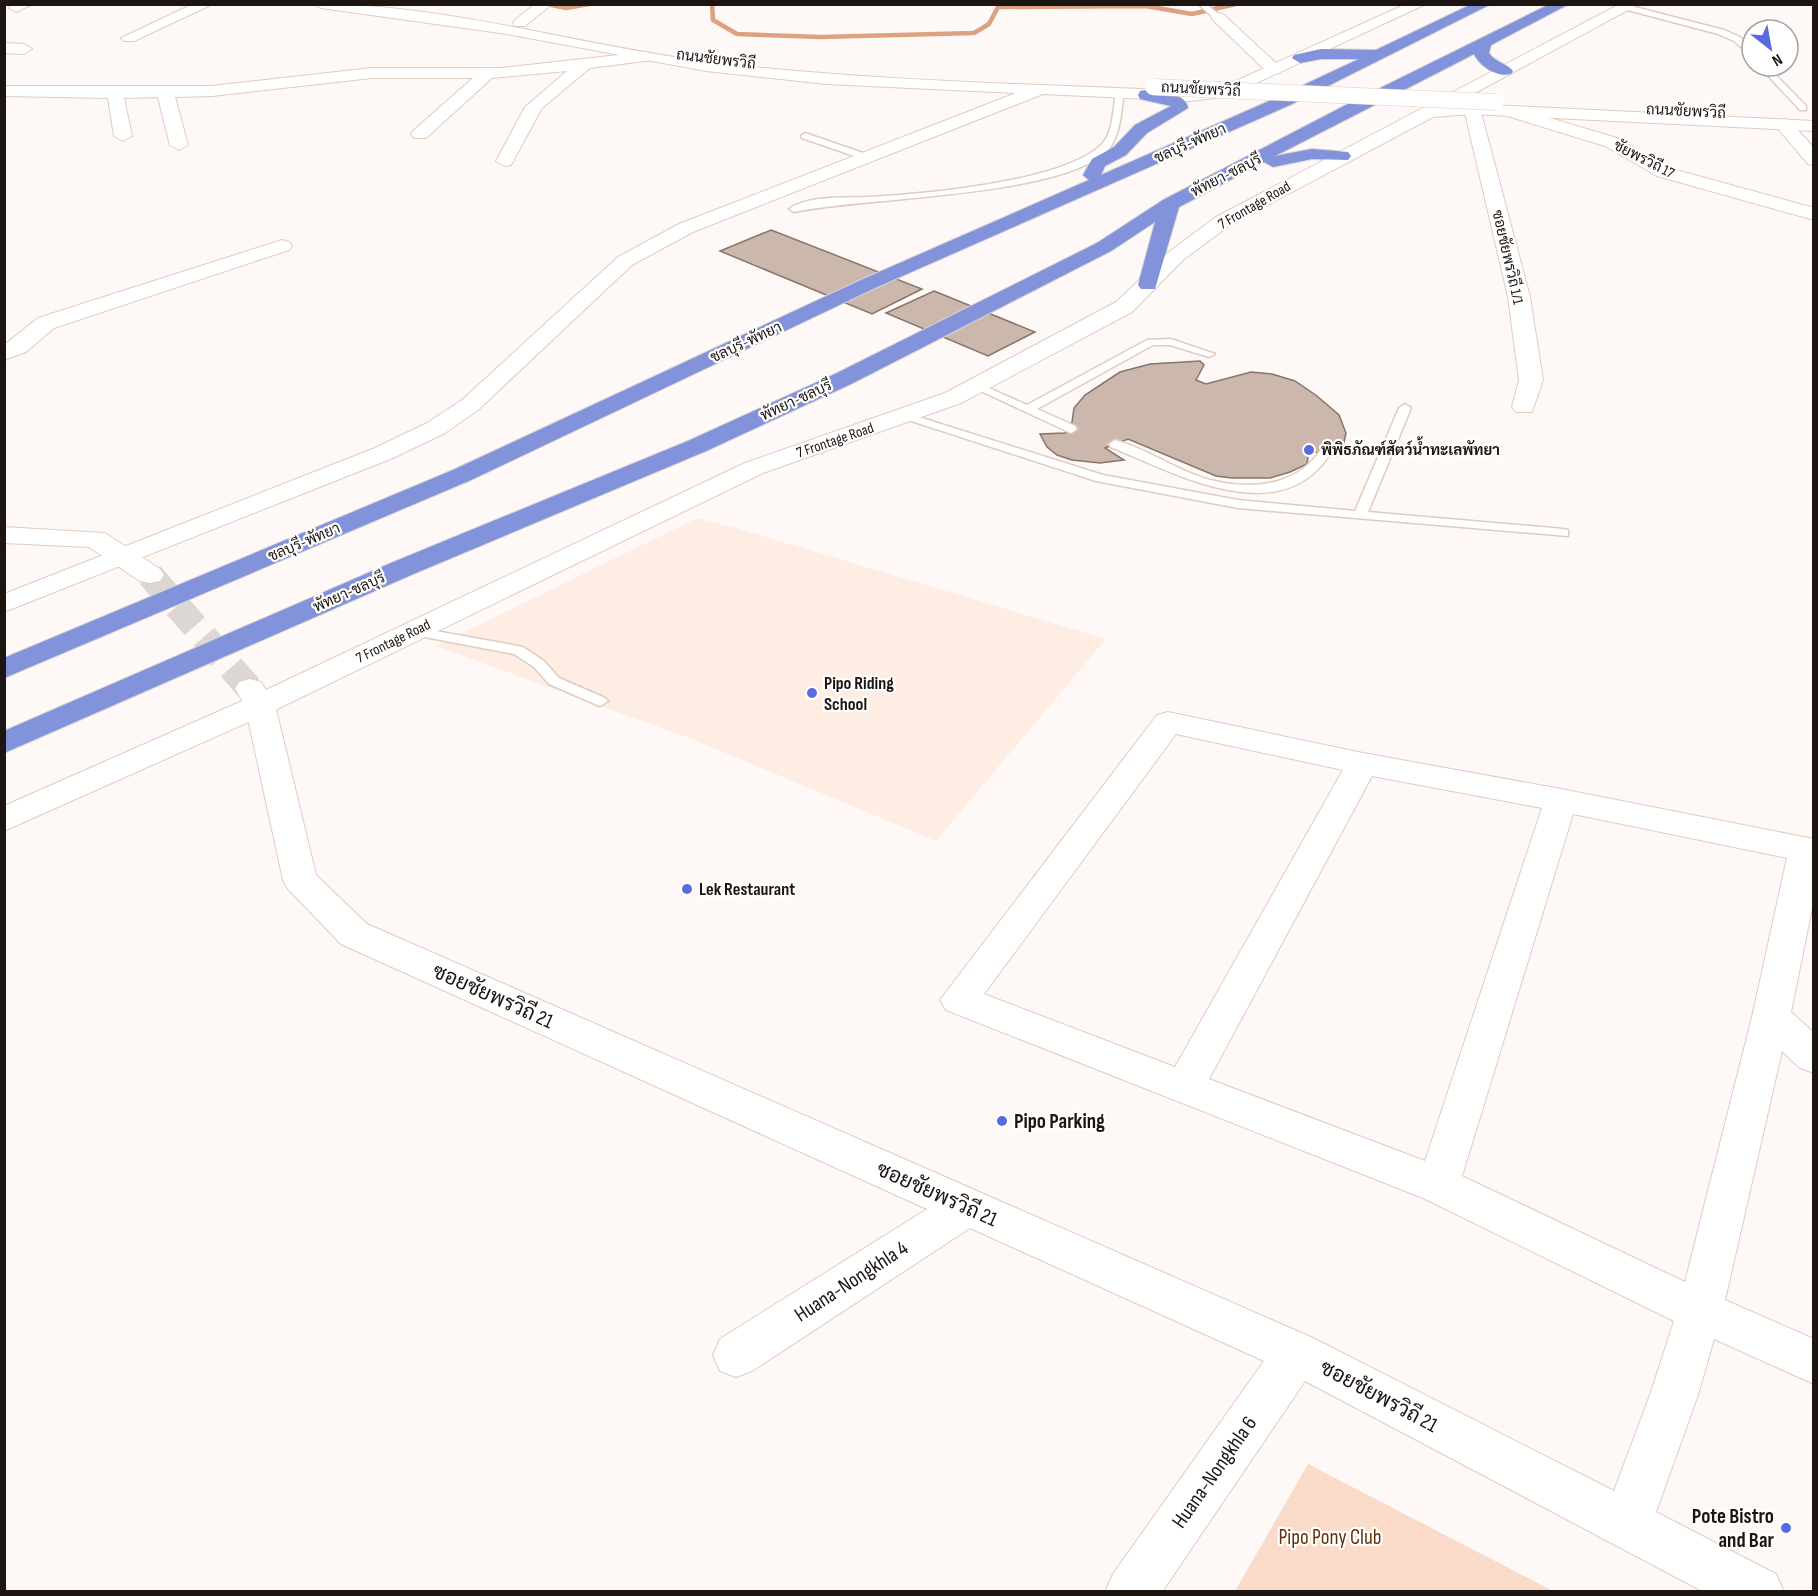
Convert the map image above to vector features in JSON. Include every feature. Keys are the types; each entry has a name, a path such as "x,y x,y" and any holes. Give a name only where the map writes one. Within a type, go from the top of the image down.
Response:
{"highway":[{"name":"ชลบุรี-พัทยา","path":"4,669 462,475 868,284 1086,189 1384,53 1484,4"},
{"name":"พัทยา-ชลบุรี","path":"4,742 401,569 697,446 843,379 1104,247 1170,204 1562,4"},
{"path":"1484,44 1481,54 1510,92"},
{"path":"1300,58 1321,54 1384,53"},
{"path":"1086,189 1098,163 1120,151 1141,129 1180,108 1180,104 1146,86"},
{"path":"1226,176 1293,156 1342,156"},
{"path":"1148,285 1170,204"}],"street":[{"path":"129,38 206,4"},
{"name":"ถนนชัยพรวิถี","path":"321,4 362,12 680,45"},
{"path":"362,12 383,4"},
{"name":"ถนนชัยพรวิถี","path":"401,4 590,40 760,65 858,73 1146,86 1510,92 1756,106"},
{"path":"1244,83 1419,4"},
{"name":"7 Frontage Road","path":"4,820 255,697 414,631 754,468 953,398 1124,307 1176,256 1223,220 1426,112 1510,92 1630,6"},
{"path":"517,27 539,9"},
{"path":"1218,17 1274,70"},
{"name":"ถนนชัยพรวิถี","path":"517,27 646,57 826,79 1120,93 1146,86 1244,83"},
{"path":"4,48 24,49"},
{"path":"4,91 115,93 212,91 372,73 487,74 646,57"},
{"path":"505,161 512,152 514,141 531,110 585,64"},
{"path":"420,134 487,74"},
{"name":"ถนนชัยพรวิถี","path":"1146,86 1215,93 1244,83"},
{"path":"4,604 384,453 435,428 470,405 625,261 653,244 686,228 1041,89"},
{"path":"165,92 179,145"},
{"name":"ถนนชัยพรวิถี","path":"1510,92 1781,116 1814,126"},
{"name":"ถนนชัยพรวิถี","path":"1426,112 1472,109 1510,92 1810,111"},
{"name":"ชัยพรวิถี 17","path":"1510,92 1611,142 1663,172 1761,197 1814,214"},
{"path":"115,93 123,136"},
{"name":"ซอยชัยพรวิถี 1/1","path":"1472,109 1519,297 1531,380 1524,407"},
{"name":"ถนนชัยพรวิถี","path":"1781,116 1810,111"},
{"path":"1781,116 1814,160"},
{"path":"4,353 18,347 46,323 282,246"},
{"path":"4,535 95,539 150,575"},
{"name":"ซอยชัยพรวิถี 21","path":"255,697 300,880 354,934 1297,1353 1758,1592"},
{"path":"1626,1525 1674,1395 1700,1311 1810,850 1561,800 1363,764 1168,722 958,1000 1438,1185 1700,1311 1814,1362"},
{"path":"1185,1086 1363,764"},
{"path":"1438,1185 1561,800"},
{"path":"1771,1017 1814,1057"},
{"name":"Huana-Nongkhla 4","path":"736,1355 966,1207"},
{"name":"Huana-Nongkhla 6","path":"1131,1592 1297,1353"}],"lane":[{"path":"1201,4 1218,17"},
{"path":"1379,4 1387,4"},
{"path":"1630,6 1721,32 1740,42"},
{"path":"1776,78 1810,111"},
{"path":"794,209 824,202 872,200 1013,182 1053,173 1094,156 1105,146 1113,128 1120,93"},
{"path":"805,136 866,157"},
{"path":"1028,409 1151,342 1171,342 1209,354"},
{"path":"976,386 1071,429"},
{"path":"1360,515 1405,408"},
{"path":"902,416 1101,478 1238,504 1563,533"},
{"path":"1114,444 1211,484 1254,487 1280,485 1305,478 1319,466 1324,454"},
{"path":"1208,498 1211,484"},
{"path":"414,631 518,650 539,664 554,681 600,701"}],"shaded area":[{"name":"Pipo Riding School","path":"697,518 1106,639 936,841 692,739 436,646"}],"green space":[{"name":"Pipo Pony Club","path":"1308,1464 1553,1591 1235,1591"}],"building":[{"path":"771,230 922,289 872,314 720,251"},
{"path":"934,291 1035,332 988,356 886,313"},
{"path":"1200,361 1204,365 1196,380 1206,384 1251,372 1272,374 1295,381 1317,396 1339,415 1346,433 1338,456 1309,451 1307,464 1290,472 1270,478 1232,478 1216,476 1128,439 1105,448 1124,460 1100,463 1072,460 1057,455 1047,447 1040,434 1065,433 1071,429 1074,408 1085,395 1120,372 1150,364"}],"waterway":[{"path":"547,4 566,8 589,4"},
{"path":"712,4 713,20 737,34 821,37 974,33 989,24 998,7 1146,6 1192,14 1236,4"}],"tunnel":[{"path":"150,575 250,689"}],"place":[{"name":"พิพิธภัณฑ์สัตว์น้ำทะเลพัทยา","path":"1309,450"},
{"name":"Pipo Riding School","path":"812,693"},
{"name":"Lek Restaurant","path":"687,889"},
{"name":"Pipo Parking","path":"1002,1121"},
{"name":"Pote Bistro and Bar","path":"1786,1528"}]}
